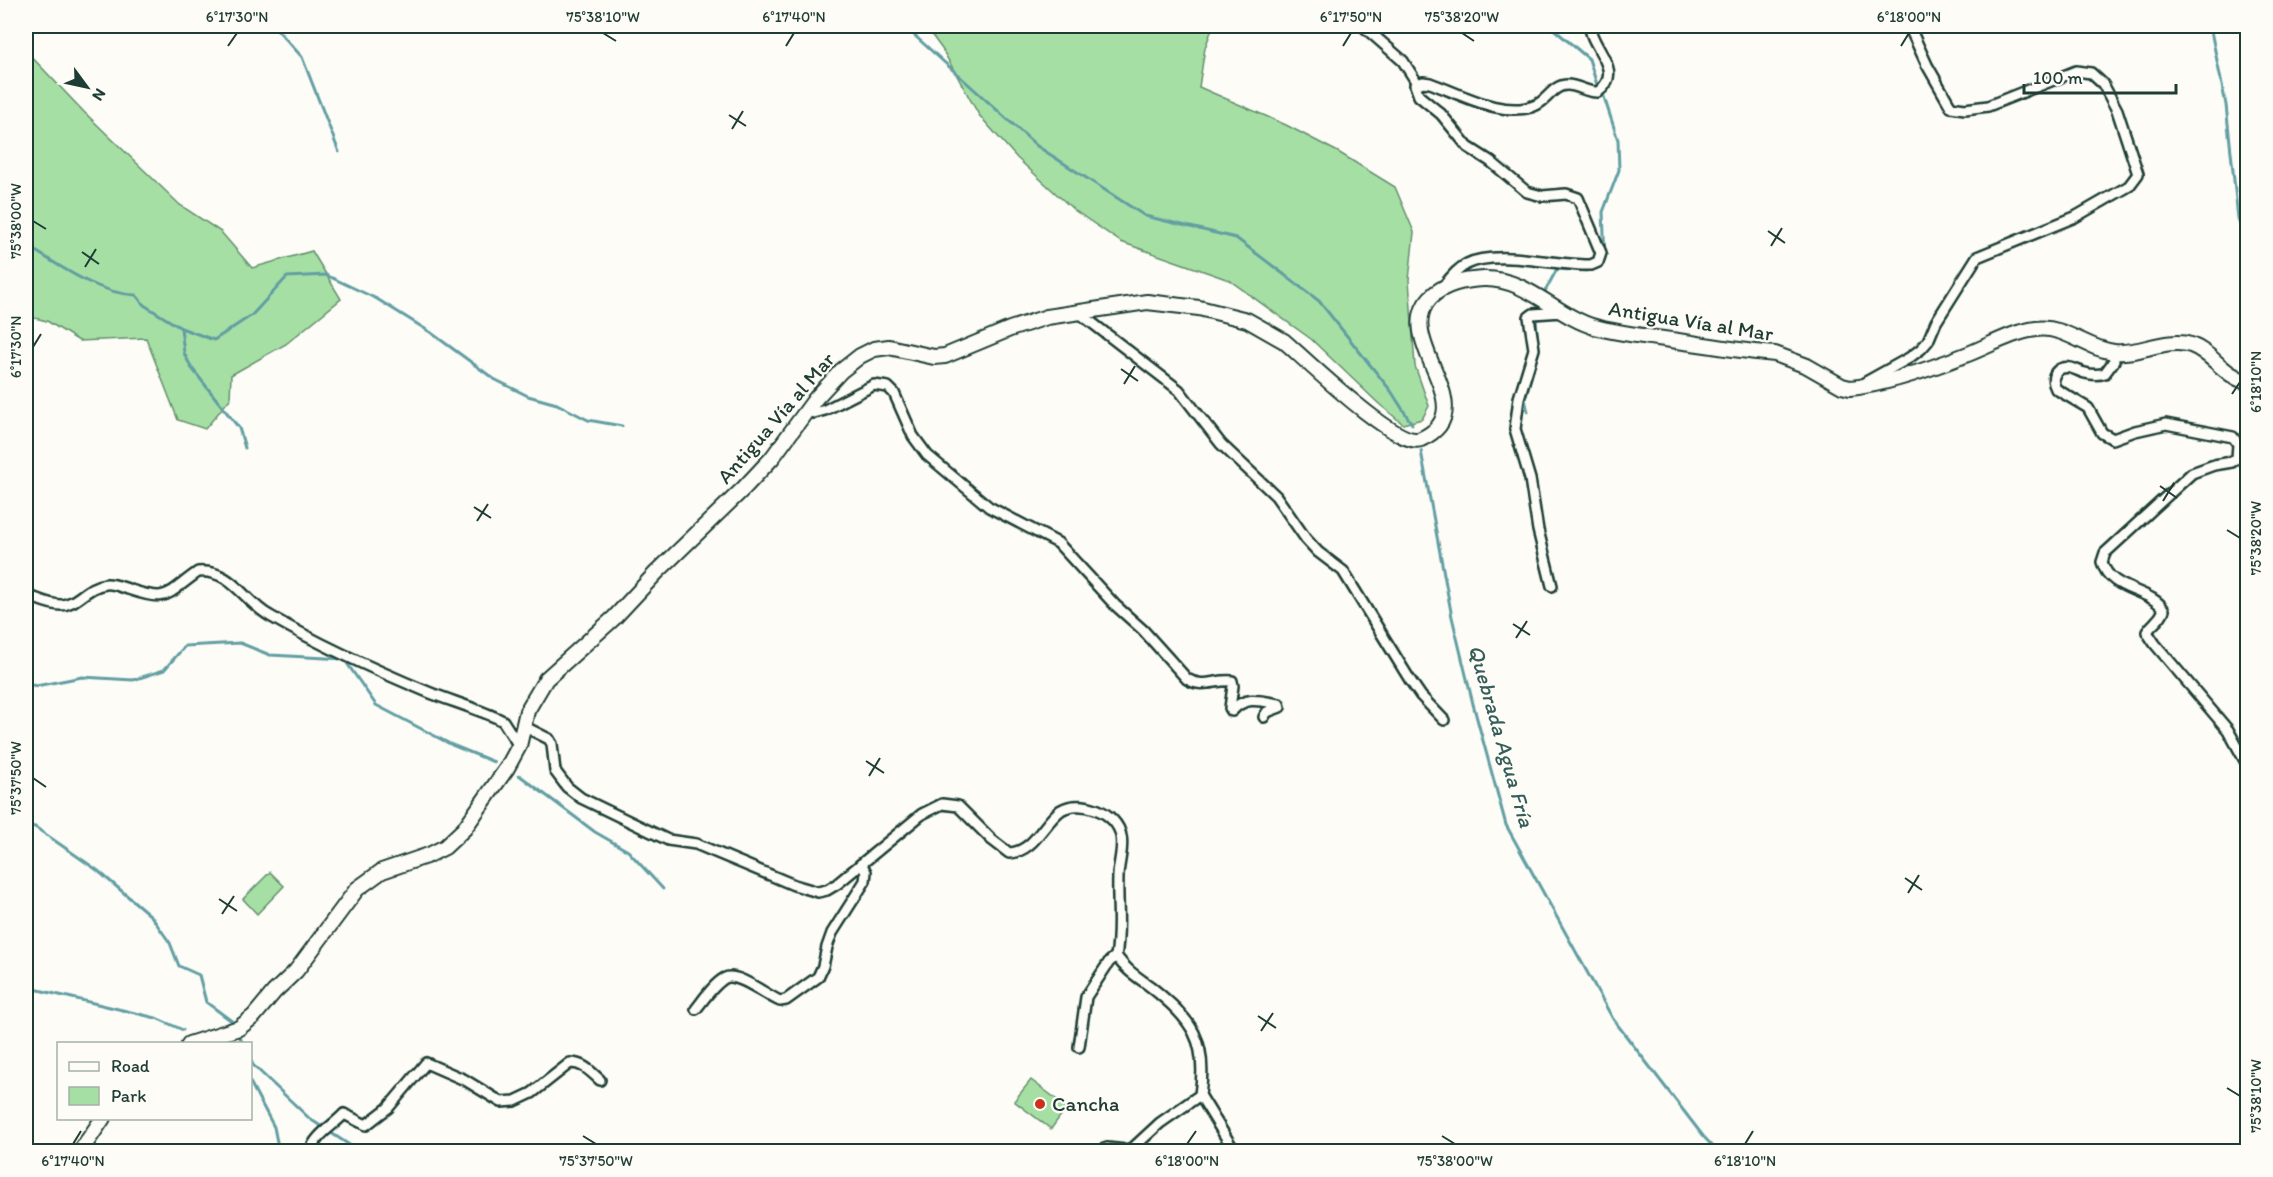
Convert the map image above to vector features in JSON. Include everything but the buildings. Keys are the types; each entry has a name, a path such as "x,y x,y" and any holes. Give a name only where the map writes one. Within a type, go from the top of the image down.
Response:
{"main road":[{"name":"Antigua Vía al Mar","path":"195,1042 239,1028 254,1016 296,971 357,889 382,871 430,855 446,847 469,822 507,768 519,746 527,711 546,679 614,618 656,573 744,488 772,458 816,398 841,371 874,349 889,346 934,357 945,356 1010,329 1047,317 1146,302 1199,308 1246,320 1284,341 1380,423 1406,439 1417,441 1438,425 1444,413 1445,404 1442,385 1425,347 1420,325 1421,311 1425,303 1444,286 1485,279 1502,280 1519,286 1562,312 1594,327 1650,338 1775,354 1808,366 1842,386 1855,387"},
{"path":"1855,387 1919,371 1968,354 2008,336 2039,328 2053,329 2114,352 2170,344 2190,345 2199,349 2238,380 2247,382"},
{"path":"80,1152 102,1120"}],"street":[{"path":"1363,26 1403,61 1418,83"},
{"path":"1418,83 1430,83 1487,105 1512,110 1535,106 1556,88 1563,86 1574,86 1598,92 1606,83 1608,66 1590,32 1590,26"},
{"path":"1855,387 1909,358 1921,349 1928,341 1936,322 1977,257 2075,217 2130,186 2138,174 2118,110 2103,84 2091,74 2076,71 1988,106 1956,109 1951,107 1909,26"},
{"path":"1418,83 1415,89 1419,96 1441,114 1468,147 1490,160 1527,192 1542,196 1566,194 1578,198 1602,253 1598,262 1592,265 1511,258 1482,260 1467,264 1453,274 1444,286"},
{"path":"1078,312 1179,390 1221,444 1276,496 1306,539 1318,552 1343,571 1410,680 1421,696 1444,720"},
{"path":"1552,586 1540,541 1530,479 1515,429 1519,398 1534,349 1529,317 1533,314 1562,312"},
{"path":"2114,352 2114,361 2105,373 2094,375 2069,367 2056,372 2053,379 2056,389 2088,408 2102,433 2107,437 2113,439 2166,424 2233,437 2238,444 2237,458 2232,462 2203,469 2182,480 2105,553 2102,562 2107,572 2117,582 2161,604 2164,610 2159,620 2150,626 2147,632 2228,730 2247,766"},
{"path":"807,411 814,413 825,410 874,385 888,387 894,393 913,436 927,455 989,507 1059,543 1187,679 1197,683 1211,684 1232,681 1230,708 1232,711 1243,701 1254,700 1279,704 1280,707 1267,712 1264,717"},
{"path":"26,595 64,606 87,590 114,584 155,597 164,597 198,572 217,574 242,590 267,615 308,637 425,690 503,721 519,746"},
{"path":"523,726 549,740 552,744 555,771 567,788 581,798 668,840 696,844 794,885 818,892 837,884 922,814 942,804 958,806 992,840 1009,853 1030,844 1062,810 1074,806 1089,807 1107,815 1114,821 1121,835 1118,875 1119,939 1116,956 1109,962 1086,997 1079,1047"},
{"path":"696,1009 725,978 732,976 780,1001 786,1000 818,977 832,933 865,880 866,873 861,864"},
{"path":"1116,956 1127,970 1165,998 1196,1034 1201,1050 1203,1072 1200,1095 1235,1152"},
{"path":"310,1152 317,1138 344,1114 366,1125 373,1121 403,1092 426,1063 465,1080 501,1102 515,1101 532,1093 570,1063 584,1066 600,1080"},
{"path":"1096,1152 1107,1148 1126,1150 1134,1147 1160,1123 1200,1095"}],"green space":[{"path":"925,26 1213,26 1205,48 1199,87 1286,125 1338,152 1395,187 1414,232 1409,280 1415,366 1429,406 1422,419 1403,424 1311,339 1229,280 1121,242 1074,210 1017,158 979,115 942,49"},
{"path":"26,51 84,112 180,205 221,232 252,268 312,251 341,299 286,344 231,375 230,399 205,429 178,420 146,338 79,341 47,321 26,316"},
{"path":"270,872 284,886 257,914 243,899"},
{"name":"Cancha","path":"1031,1080 1067,1107 1051,1129 1014,1101"}],"waterway":[{"path":"274,26 302,57 339,152"},
{"name":"Quebrada Agua Fría","path":"904,26 1037,146 1145,216 1236,238 1319,301 1391,391 1412,424"},
{"path":"1550,26 1589,59 1598,88"},
{"path":"2210,26 2226,105 2238,218 2248,250"},
{"path":"1544,293 1557,269 1586,271 1599,267 1605,256 1603,212 1619,170 1618,140 1603,94"},
{"path":"26,245 92,284 136,295 144,305 181,328 184,353 191,367 239,428 245,448"},
{"path":"181,328 214,340 252,315 287,277 326,275 377,299 430,332 494,379 528,396 557,404 588,420 622,426"},
{"path":"1537,312 1538,305"},
{"path":"1536,317 1538,350"},
{"path":"1528,412 1525,399 1535,362"},
{"name":"Quebrada Agua Fría","path":"1421,451 1452,617 1506,825 1613,1019 1703,1136 1718,1152"},
{"path":"26,683 36,686 82,677 133,680 164,670 185,646 240,643 270,655 344,659 376,705 452,745 494,762"},
{"path":"519,775 595,832 628,851 663,889"},
{"path":"26,825 35,827 97,870 151,916 170,943 179,966 199,975 206,1002 233,1022"},
{"path":"26,987 156,1018 183,1030"},
{"path":"239,1036 242,1042"},
{"path":"252,1063 310,1119 360,1152"},
{"path":"252,1086 274,1127 279,1152"}],"place":[{"name":"Cancha","path":"1040,1104"}]}
